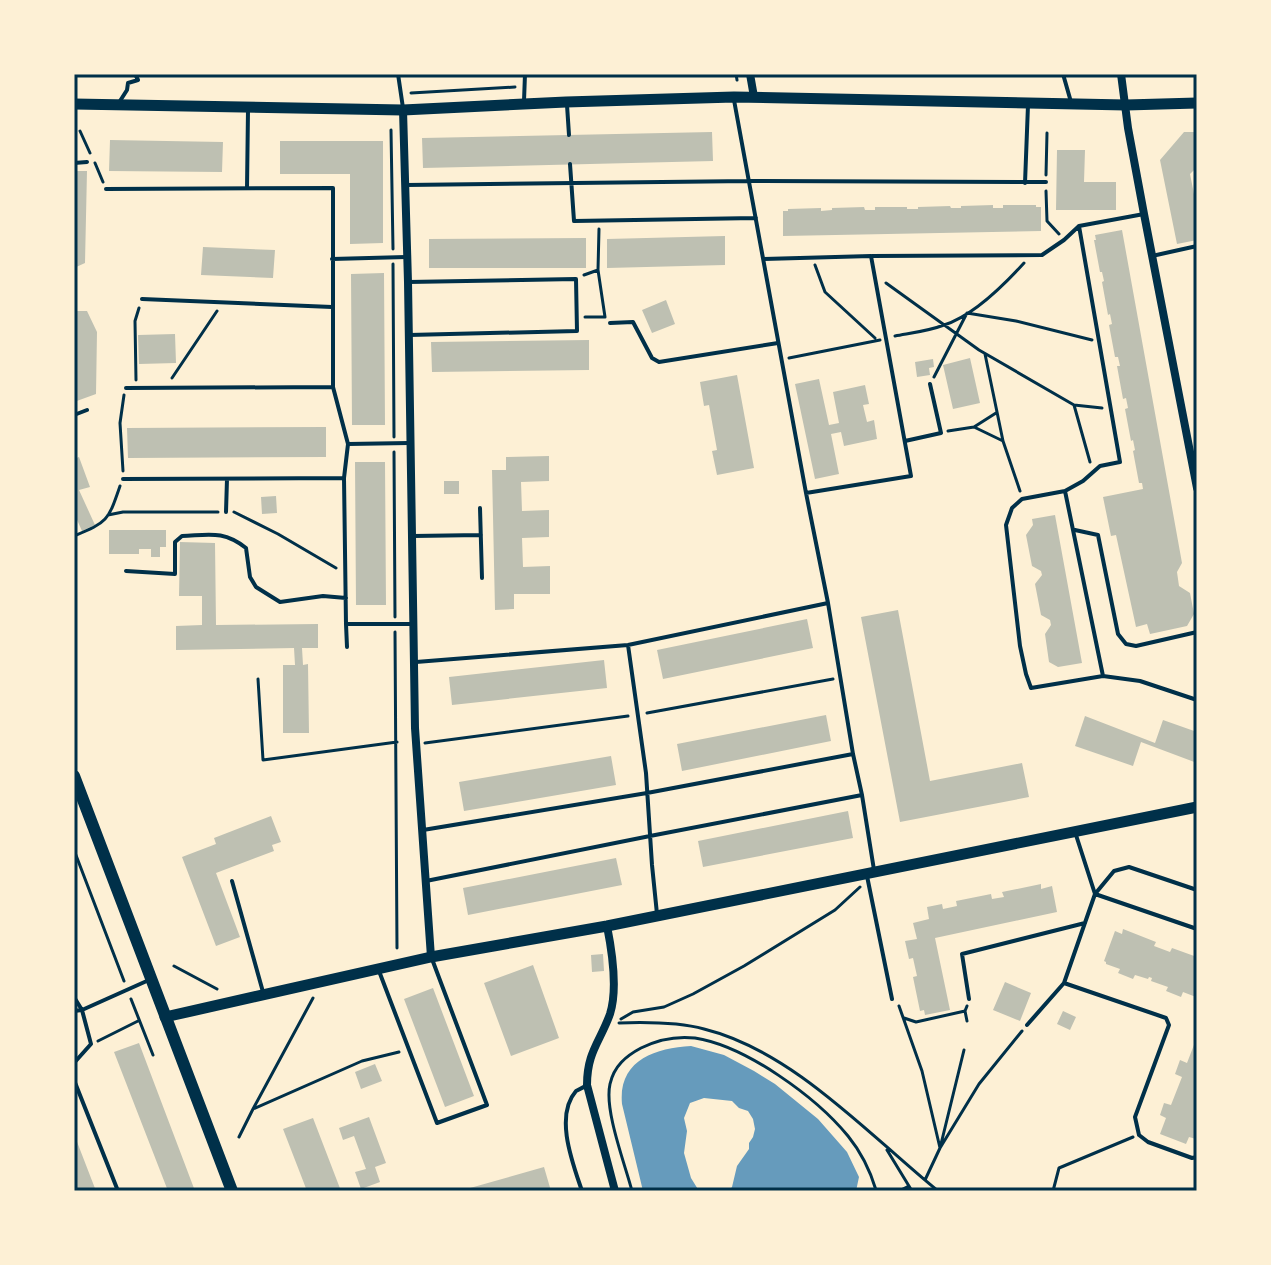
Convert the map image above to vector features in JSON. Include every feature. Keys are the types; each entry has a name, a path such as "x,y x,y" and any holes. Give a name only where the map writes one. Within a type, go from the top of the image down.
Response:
{"main road":[{"path":"74,776 232,1191"}],"street":[{"path":"750,74 754,97"},
{"path":"1121,74 1128,128 1195,464 1197,488"},
{"path":"74,104 403,110 734,97 1126,105 1197,103"},
{"path":"403,110 414,662 431,957"},
{"path":"165,1017 431,957 870,876 1197,807"},
{"path":"607,926 612,956 611,1011 592,1051 587,1068 587,1085 615,1191"}],"lane":[{"path":"117,105 128,83 138,80 135,74"},
{"path":"398,74 403,110"},
{"path":"1063,74 1072,104"},
{"path":"524,104 525,77"},
{"path":"734,97 828,603 862,795 870,876 895,999"},
{"path":"566,102 569,135"},
{"path":"1025,183 1028,103"},
{"path":"247,188 248,107"},
{"path":"74,163 87,162"},
{"path":"570,164 574,221 756,218"},
{"path":"406,185 1046,182"},
{"path":"106,189 333,188 333,387 348,444 344,478 347,647"},
{"path":"763,259 1042,255 1079,226 1144,214"},
{"path":"1079,226 1120,462 1100,466 1065,491 1022,499 1012,508 1006,525 1026,674 1031,688 1103,676 1140,681 1197,700"},
{"path":"1152,256 1197,246"},
{"path":"806,493 911,476 871,256"},
{"path":"332,259 407,257"},
{"path":"408,282 576,279 577,317 577,331 409,335"},
{"path":"142,299 333,307"},
{"path":"610,323 633,322 652,358 659,362 778,343"},
{"path":"905,441 941,433 930,384"},
{"path":"126,388 333,387"},
{"path":"74,415 87,410"},
{"path":"348,444 411,443"},
{"path":"123,479 344,478"},
{"path":"226,512 227,479"},
{"path":"1065,491 1103,676"},
{"path":"480,508 482,578"},
{"path":"1075,530 1098,535 1118,634 1126,644 1136,646 1197,632"},
{"path":"126,571 175,574 175,542 182,536 222,535 246,548 250,577 256,587 280,602 323,596 346,598"},
{"path":"413,536 481,535"},
{"path":"414,662 628,645 828,603"},
{"path":"346,624 414,624"},
{"path":"628,645 647,793 658,916"},
{"path":"423,830 647,793 853,754"},
{"path":"426,881 862,795"},
{"path":"1076,833 1095,894"},
{"path":"1027,1025 1064,983 1095,894 1114,871 1129,867 1197,890"},
{"path":"232,881 263,994"},
{"path":"1095,894 1197,929"},
{"path":"969,999 962,954 1085,923"},
{"path":"378,969 437,1123 487,1105 431,957"},
{"path":"74,1011 151,979"},
{"path":"1064,983 1166,1018 1169,1025 1135,1117 1139,1135 1148,1142 1192,1158 1197,1157"},
{"path":"74,997 82,1010 91,1044 74,1063"},
{"path":"74,1080 118,1191"},
{"path":"582,1191 567,1142 566,1122 569,1104 577,1091 587,1085"}],"path":[{"path":"736,74 737,80"},
{"path":"401,93 515,87 525,77"},
{"path":"391,130 397,948"},
{"path":"599,221 598,270 605,317 610,323"},
{"path":"781,359 944,325 1001,289 1031,256"},
{"path":"812,258 825,292 878,340"},
{"path":"576,279 598,270"},
{"path":"873,273 957,335 1074,405 1111,410"},
{"path":"136,388 135,321 142,299"},
{"path":"165,387 223,302"},
{"path":"967,313 1016,321 1099,342"},
{"path":"930,384 967,313"},
{"path":"577,317 605,317"},
{"path":"985,353 1003,441 1022,499"},
{"path":"74,536 101,525 123,479 120,423 126,388"},
{"path":"1074,405 1093,472"},
{"path":"953,429 974,427 997,412"},
{"path":"974,427 1003,441"},
{"path":"108,515 123,512 236,512 346,574"},
{"path":"417,744 638,715 836,678"},
{"path":"258,679 263,760 397,742"},
{"path":"74,850 153,1055"},
{"path":"870,876 835,910 744,966 664,1007 633,1012 614,1023 688,1025 707,1029 758,1051 819,1089 938,1191"},
{"path":"174,966 217,989"},
{"path":"239,1137 313,998"},
{"path":"895,999 922,1071 940,1148"},
{"path":"967,1021 965,1011 969,999"},
{"path":"904,1018 916,1022 965,1011"},
{"path":"91,1044 139,1021"},
{"path":"925,1180 940,1148 979,1084 1027,1025"},
{"path":"632,1191 609,1102 609,1085 615,1070 633,1053 651,1044 685,1038 711,1042 746,1057 788,1082 821,1108 849,1138 871,1172 875,1190 883,1191"},
{"path":"253,1109 362,1061 409,1050"},
{"path":"940,1148 964,1050"},
{"path":"1053,1191 1059,1168 1139,1135"},
{"path":"884,1144 912,1191"},
{"path":"899,1191 909,1186"}],"water":[{"path":"691,1046 724,1055 754,1071 818,1119 847,1152 859,1177 856,1191 729,1191 737,1166 753,1137 753,1119 748,1111 732,1101 704,1098 690,1103 684,1118 687,1131 684,1153 691,1178 699,1191 643,1191 622,1104 622,1089 632,1067 641,1060 664,1050"}],"building":[{"path":"712,132 713,161 423,168 422,138"},
{"path":"1184,132 1197,132 1197,167 1190,174 1197,209 1197,240 1177,244 1160,160"},
{"path":"110,140 223,142 222,172 109,171"},
{"path":"280,141 383,141 383,243 350,244 350,174 280,174"},
{"path":"1057,150 1085,150 1084,182 1116,182 1116,210 1056,210"},
{"path":"74,171 87,171 85,263 74,268"},
{"path":"993,205 993,208 1003,208 1003,205 1041,207 1041,231 783,236 783,211 788,209 821,208 821,211 864,207 865,210 875,210 875,207 918,209"},
{"path":"1122,230 1182,563 1177,572 1179,586 1190,593 1194,614 1187,626 1150,634 1147,624 1136,627 1116,535 1111,536 1103,497 1143,489 1142,483 1139,483 1125,409 1128,408 1126,398 1123,399 1117,366 1120,366 1118,357 1115,357 1109,325 1112,324 1094,240 1095,235"},
{"path":"725,236 725,265 607,268 607,239"},
{"path":"586,238 586,268 429,268 429,239"},
{"path":"203,247 275,250 273,278 201,275"},
{"path":"384,273 385,425 352,425 351,274"},
{"path":"666,300 675,324 652,333 642,310"},
{"path":"74,311 87,311 97,332 96,394 74,402"},
{"path":"175,334 176,363 139,364 138,335"},
{"path":"589,340 589,370 432,372 431,342"},
{"path":"970,358 980,403 953,409 943,365"},
{"path":"933,359 934,367 929,368 930,375 917,377 915,362"},
{"path":"737,375 754,468 717,475 712,451 717,450 709,405 704,406 700,382"},
{"path":"819,379 829,425 839,423 833,392 865,385 869,404 863,405 867,422 874,420 877,439 844,446 841,432 831,434 839,474 815,479 795,384"},
{"path":"326,427 326,457 128,458 127,428"},
{"path":"549,456 549,481 521,482 522,511 549,510 549,537 522,538 523,567 550,566 550,594 514,594 514,609 495,610 492,470 506,470 506,457"},
{"path":"79,457 90,487 79,490 95,525 82,531 74,513 74,459"},
{"path":"355,462 385,462 386,605 356,605"},
{"path":"444,481 459,481 459,494 444,494"},
{"path":"276,496 277,513 262,514 261,497"},
{"path":"1055,515 1082,663 1058,667 1049,662 1045,634 1051,625 1050,620 1041,615 1035,584 1042,575 1032,566 1026,535 1033,525 1032,519"},
{"path":"109,530 166,530 166,547 160,547 160,557 151,557 151,549 139,549 139,554 109,554"},
{"path":"180,542 215,543 216,625 318,624 318,648 302,648 303,665 308,664 309,733 283,733 283,665 295,665 294,648 176,650 176,626 202,625 202,596 179,596"},
{"path":"898,610 930,781 1022,763 1029,797 900,822 861,617"},
{"path":"807,619 813,648 663,679 657,650"},
{"path":"604,660 607,688 452,705 449,677"},
{"path":"826,715 831,741 682,771 677,744"},
{"path":"1085,716 1155,743 1163,720 1197,732 1197,763 1141,742 1133,766 1075,746"},
{"path":"611,756 616,785 464,811 459,782"},
{"path":"848,811 853,838 703,867 698,841"},
{"path":"271,816 281,842 272,845 274,851 216,873 240,937 216,946 182,857 216,844 214,838"},
{"path":"616,858 622,885 468,915 463,888"},
{"path":"1041,884 1041,889 1052,886 1057,912 935,938 950,1010 925,1015 924,1010 920,1011 913,977 917,976 905,941 917,939 913,923 929,919 927,907 942,904 943,909 957,906 956,901 991,894 992,899 1004,897 1002,892"},
{"path":"1123,929 1156,942 1154,946 1170,952 1172,948 1197,957 1196,997 1183,992 1181,997 1166,991 1168,987 1151,981 1152,978 1135,975 1133,979 1118,973 1120,969 1106,964 1104,961 1115,931 1122,934"},
{"path":"603,954 604,971 592,972 591,955"},
{"path":"533,965 559,1038 511,1056 484,983"},
{"path":"1005,982 1031,993 1020,1021 993,1010"},
{"path":"433,988 474,1096 445,1107 404,999"},
{"path":"1063,1011 1076,1017 1070,1030 1057,1024"},
{"path":"1197,1037 1197,1136 1196,1139 1189,1137 1186,1144 1160,1134 1166,1118 1160,1115 1164,1103 1171,1105 1182,1077 1175,1074 1180,1060 1187,1063"},
{"path":"139,1043 195,1191 168,1191 114,1052"},
{"path":"375,1064 382,1081 361,1089 355,1072"},
{"path":"369,1117 386,1163 375,1167 380,1182 361,1189 355,1172 366,1169 354,1136 343,1140 339,1128"},
{"path":"313,1118 341,1191 307,1191 283,1129"},
{"path":"74,1134 96,1191 74,1191"},
{"path":"544,1167 551,1191 463,1190"}]}
